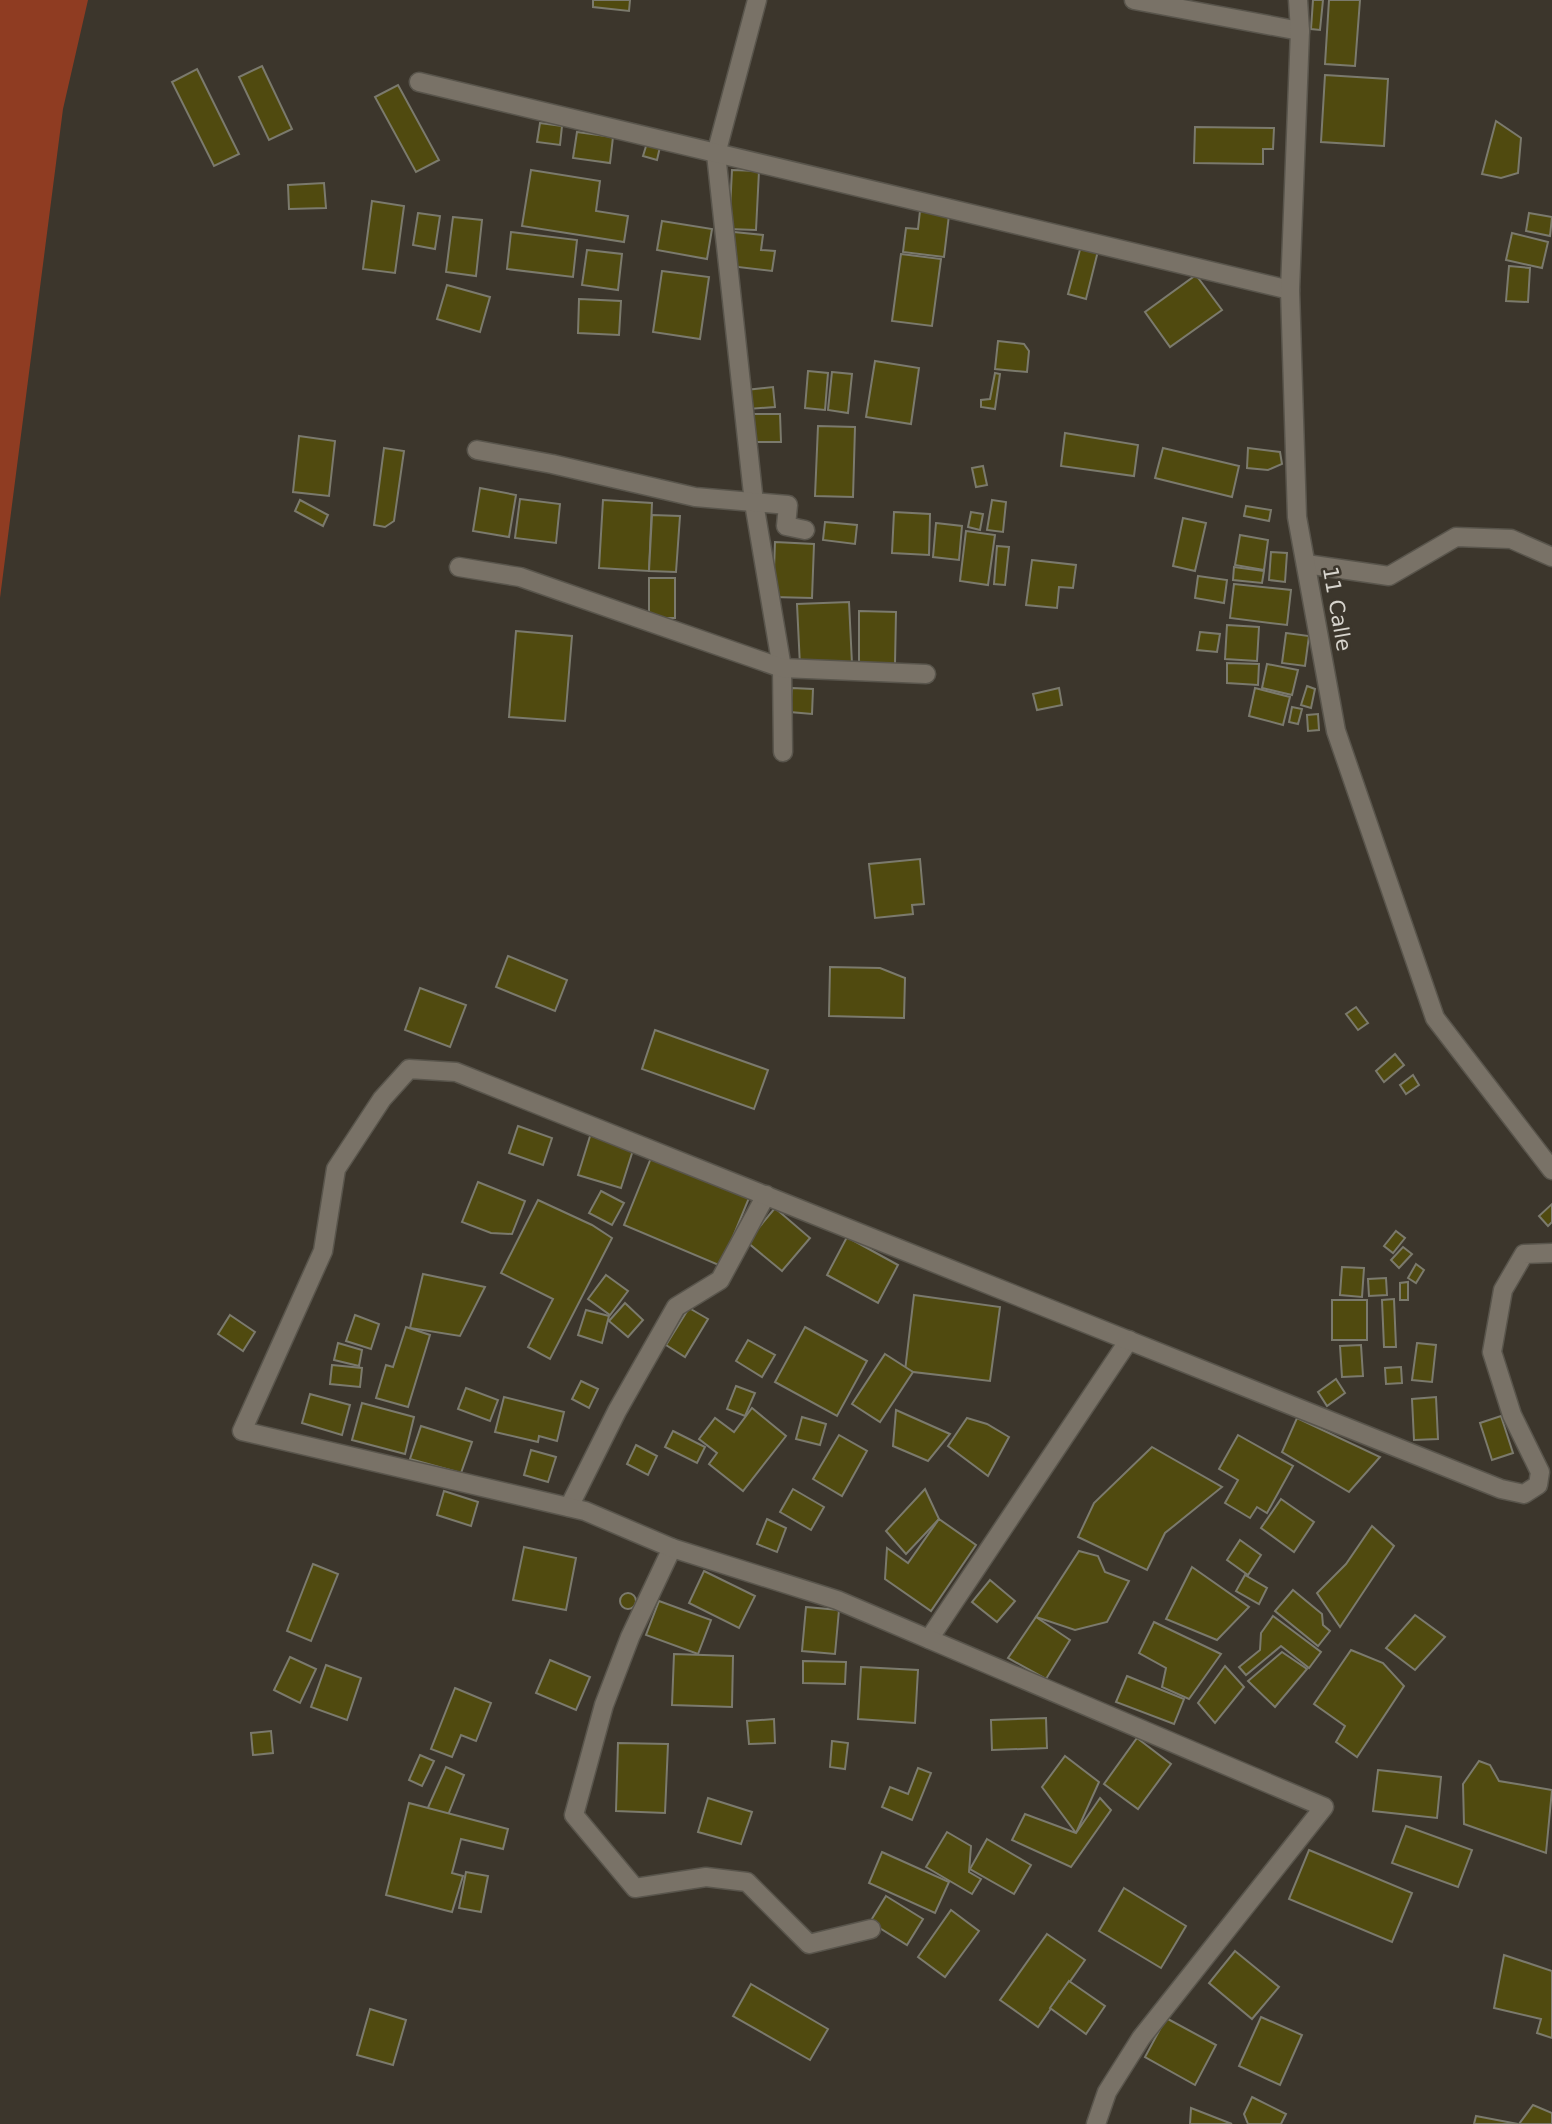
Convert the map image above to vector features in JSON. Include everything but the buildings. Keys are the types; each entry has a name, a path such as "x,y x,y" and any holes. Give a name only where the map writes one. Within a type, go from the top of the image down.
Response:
{"street":[{"path":"757,0 716,154 754,503 782,668 783,752"},
{"path":"1134,0 1300,31"},
{"name":"11 Calle","path":"1298,0 1300,31 1290,290 1297,517 1336,731 1435,1018 1552,1170"},
{"path":"419,82 1290,290"},
{"path":"477,450 552,464 695,497 788,505 786,526 805,530"},
{"path":"1306,564 1389,576 1457,537 1511,539 1552,557"},
{"path":"459,567 520,577 782,668 926,674"},
{"path":"1096,2124 1107,2092 1141,2038 1324,1807 837,1600 672,1548 584,1511 242,1430 323,1251 336,1169 382,1099 409,1069 456,1072 1501,1489 1524,1494 1538,1485 1540,1472 1512,1415 1492,1352 1503,1290 1524,1254 1552,1253"},
{"path":"569,1507 617,1411 676,1307 720,1280 766,1195"},
{"path":"929,1639 1129,1340"},
{"path":"672,1548 630,1637 604,1705 574,1815 635,1888 706,1877 747,1882 808,1944 872,1929"}],"shaded area":[{"path":"0,0 88,0 63,109 0,598"}]}
